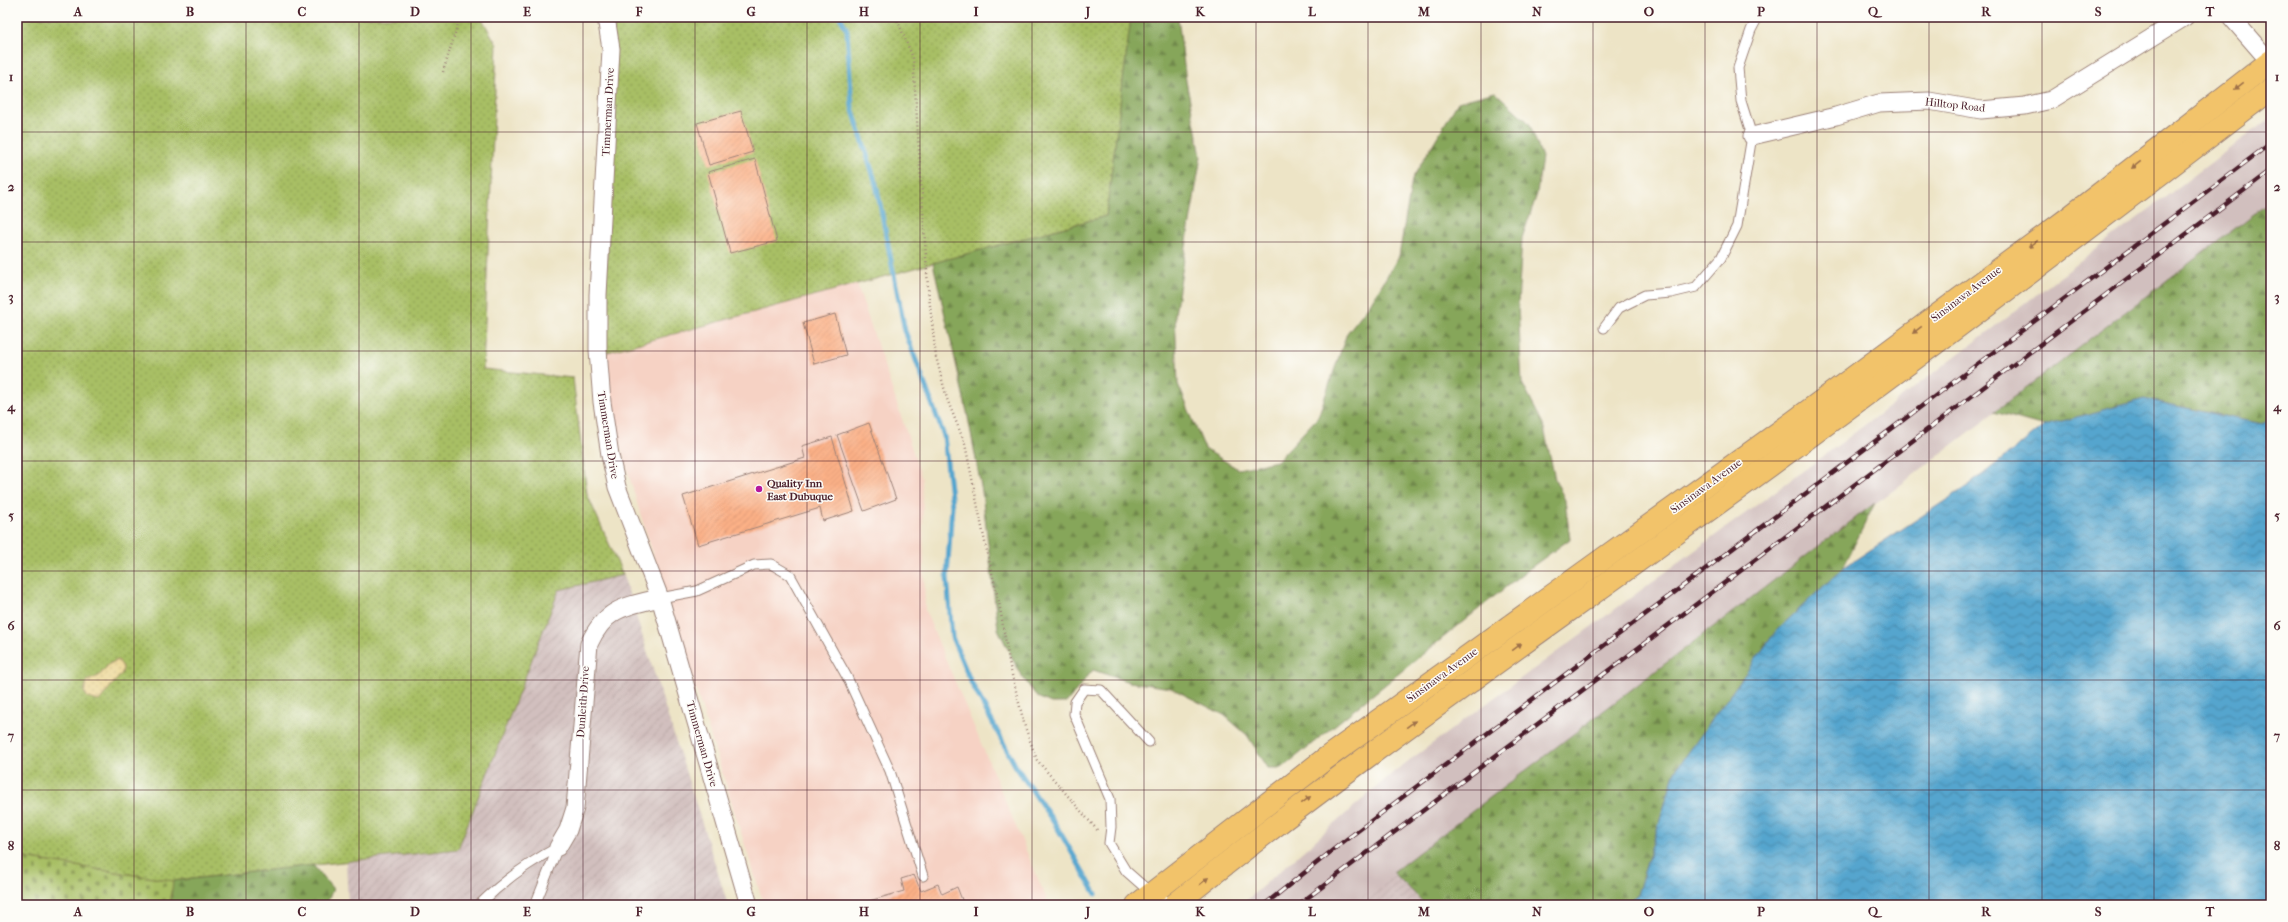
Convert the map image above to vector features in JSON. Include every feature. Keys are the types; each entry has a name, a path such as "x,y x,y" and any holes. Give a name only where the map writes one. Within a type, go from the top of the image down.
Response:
{"highway":[{"name":"Sinsinawa Avenue","path":"1144,899 1325,759 1675,509 2066,220 2271,62"},
{"name":"Sinsinawa Avenue","path":"1175,905 1339,776 1807,438 2076,238 2271,89"}],"street":[{"name":"Timmerman Drive","path":"606,17 612,49 598,295 598,350 602,402 617,487 660,598 749,905"},
{"name":"Hilltop Road","path":"1752,136 1836,116 1879,103 1929,101 1981,110 2025,106 2051,100 2185,17"},
{"path":"2231,17 2271,62"},
{"name":"Dunleith Drive","path":"558,847 568,830 574,808 589,644 595,630 604,618 617,609 660,598"}],"lane":[{"path":"1604,328 1620,308 1645,295 1671,293 1696,287 1721,258 1738,226 1752,136 1741,101 1738,68 1751,30 1758,17"},
{"path":"660,598 697,591 754,565 770,564 790,575 846,677 890,771 923,876"},
{"path":"1149,742 1102,690 1084,689 1075,702 1074,714 1110,799 1111,827 1109,843 1144,899 1175,905"},
{"path":"479,905 500,885 526,865 558,847"},
{"path":"535,905 558,847"}],"path":[{"path":"443,72 458,24 457,17"},
{"path":"896,17 913,58 926,272 936,357 947,399 965,444 999,602 1010,667 1025,727 1037,760 1109,843"}],"shaded area":[{"path":"2271,117 2271,201 1352,905 1241,905 1395,771 1841,443"},
{"path":"857,284 922,479 925,610 1049,905 764,905 640,513 618,438 604,353"},
{"path":"623,575 728,905 348,905 346,862 458,849 559,590"},
{"path":"1393,872 1426,905 1352,905"}],"green space":[{"path":"17,17 481,17 497,45 483,369 573,378 587,494 623,575 559,590 458,849 173,881 17,857"},
{"path":"614,17 1132,17 1106,216 604,353"},
{"path":"1131,17 1178,17 1186,81 1201,156 1175,314 1178,384 1205,449 1238,469 1277,461 1318,417 1347,333 1370,304 1399,256 1412,179 1458,102 1495,92 1529,123 1542,157 1537,194 1522,238 1518,305 1522,383 1543,424 1555,479 1565,500 1570,539 1522,574 1282,768 1268,768 1247,735 1224,715 1171,688 1129,682 1093,670 1066,703 1051,703 1037,697 1019,672 998,629 982,492 967,412 933,263 1106,216"},
{"path":"2271,201 2271,420 2262,424 2144,399 2044,426 1994,412"},
{"path":"1875,503 1843,568 1776,631 1675,771 1637,895 1623,905 1426,905 1393,872"},
{"path":"17,857 173,881 170,905 17,905"},
{"path":"313,865 333,889 326,905 166,905 173,881"}],"sand":[{"path":"118,660 123,667 122,673 99,701 88,698 84,692 87,681 99,676 109,664"}],"water":[{"path":"2144,399 2261,424 2271,420 2271,905 1623,905 1637,895 1675,771 1776,631 1843,568 1969,485 2044,426"}],"building":[{"path":"741,111 753,152 709,165 697,123"},
{"path":"755,159 777,241 730,253 708,172"},
{"path":"835,314 846,355 814,364 803,323"},
{"path":"869,423 896,499 864,511 837,435"},
{"path":"832,437 854,511 823,521 820,508 698,545 683,496 805,458 802,446"},
{"path":"914,875 921,891 938,884 942,894 957,887 964,905 855,905 904,891 901,879"}],"waterway":[{"path":"840,17 847,30 852,107 876,184 905,331 944,436 952,506 947,576 952,637 970,680 1015,765 1057,827 1096,894"}],"railway":[{"path":"1264,905 1343,842 2271,143"},
{"path":"1298,905 2271,170"}],"place":[{"name":"Quality Inn East Dubuque","path":"759,489"}]}
